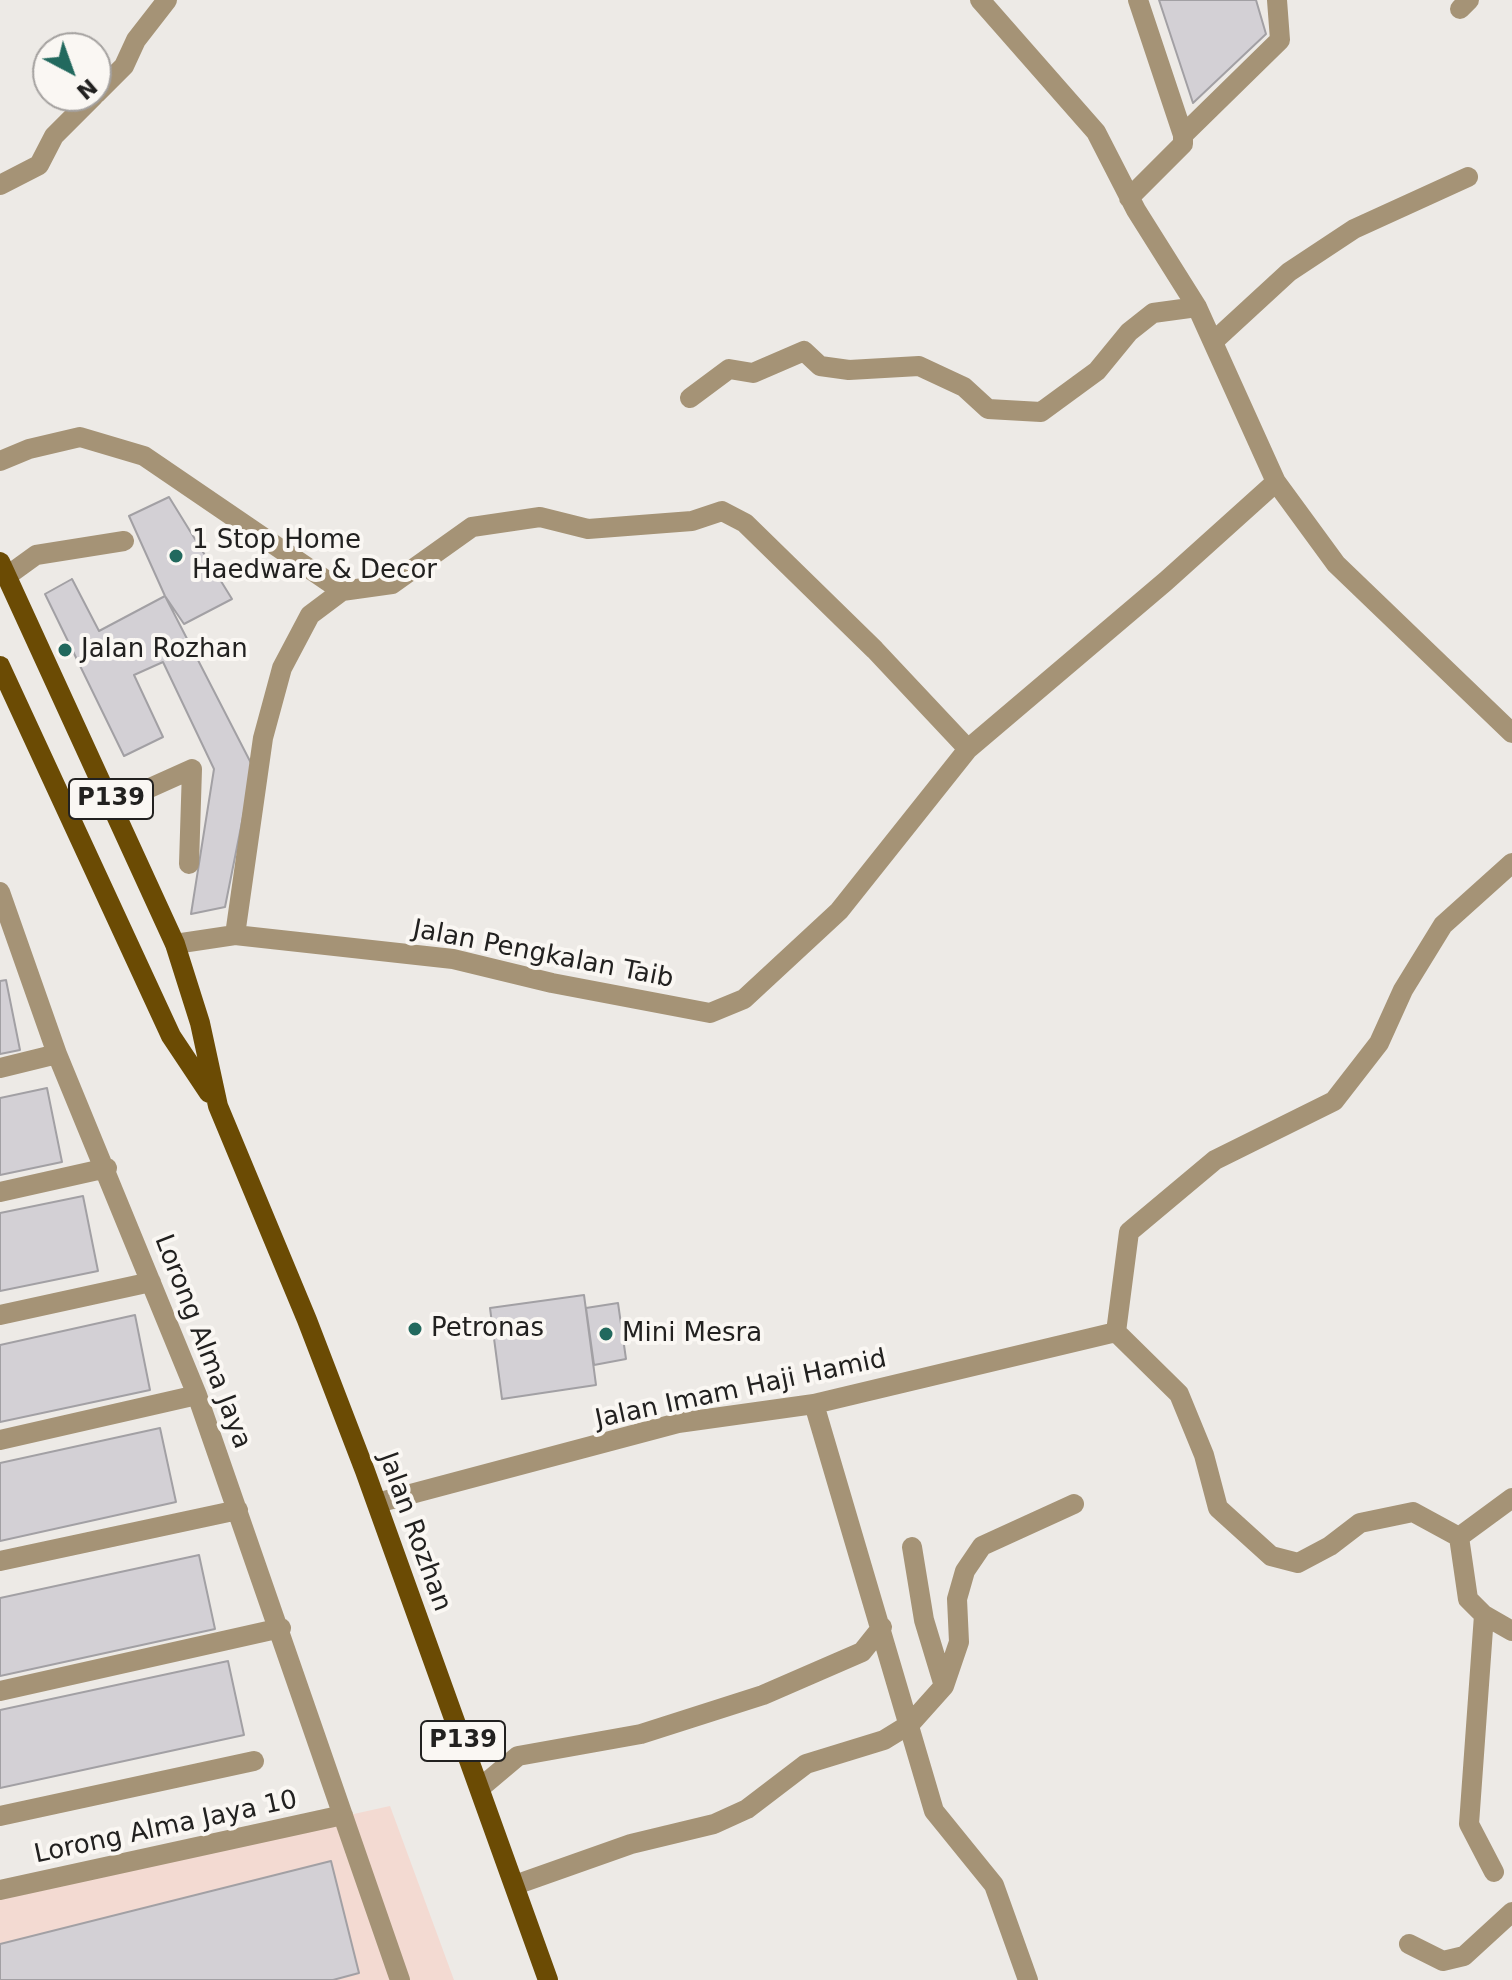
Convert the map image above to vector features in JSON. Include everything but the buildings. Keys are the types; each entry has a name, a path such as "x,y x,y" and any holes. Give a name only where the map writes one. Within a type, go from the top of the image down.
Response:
{"main road":[{"name":"Jalan Rozhan","path":"3,569 114,804 175,944 200,1023 218,1106 307,1320 377,1503 548,1980"},
{"name":"Jalan Rozhan","path":"0,666 171,1036 218,1106"}],"street":[{"path":"112,78 124,66 136,40 167,0"},
{"path":"980,0 1096,132 1129,198 1197,307 1276,482 1336,564 1512,733"},
{"path":"1129,198 1183,144 1183,135 1138,0"},
{"path":"1183,135 1280,40 1277,0"},
{"path":"0,185 39,165 54,136 78,112"},
{"path":"1214,341 1289,272 1354,229 1468,177"},
{"path":"690,398 729,369 753,373 804,351 820,366 849,370 919,366 964,387 988,409 1041,412 1097,371 1129,332 1153,313 1197,307"},
{"path":"0,461 80,437 144,456 342,591"},
{"path":"235,935 263,738 282,668 310,615 342,591 392,584 472,527 540,517 588,529 615,528 692,521 722,511 745,523 875,650 968,749 1166,581 1276,482"},
{"path":"3,569 36,555 124,541"},
{"name":"Jalan Pengkalan Taib","path":"175,944 235,935 453,959 710,1013 744,999 839,911 968,749"},
{"path":"114,804 192,769 189,864"},
{"path":"1459,1537 1413,1512 1360,1523 1330,1546 1298,1563 1271,1556 1218,1508 1204,1455 1179,1394 1116,1332 1129,1232 1215,1160 1334,1101 1379,1043 1403,990 1443,925 1512,863"},
{"name":"Lorong Alma Jaya","path":"0,892 9,943 107,1168 197,1395 281,1628 343,1815"},
{"path":"0,1068 57,1054"},
{"path":"0,1192 107,1168"},
{"path":"0,1315 151,1282"},
{"name":"Jalan Imam Haji Hamid","path":"377,1503 678,1423 814,1404 1116,1332"},
{"path":"0,1440 197,1395"},
{"path":"814,1404 934,1811 994,1885 1028,1980"},
{"path":"1459,1537 1512,1498"},
{"path":"515,1885 631,1844 714,1824 747,1809 806,1764 884,1740 910,1724 944,1686 959,1642 957,1599 965,1571 982,1546 1074,1504"},
{"path":"0,1561 238,1510"},
{"path":"1459,1537 1468,1599 1484,1615 1512,1631"},
{"path":"912,1547 924,1620 944,1686"},
{"path":"1484,1615 1469,1824 1494,1872"},
{"path":"480,1788 518,1756 641,1734 763,1695 862,1652 882,1627"},
{"path":"0,1691 281,1628"},
{"name":"Lorong Alma Jaya 10","path":"0,1816 254,1761"},
{"path":"343,1815 400,1980"},
{"name":"Lorong Alma Jaya 10","path":"0,1890 343,1815"},
{"path":"1409,1944 1443,1961 1464,1956 1512,1912"}],"shaded area":[{"path":"390,1806 454,1980 0,1980 0,1892"}],"place":[{"name":"1 Stop Home Haedware & Decor","path":"176,556"},
{"name":"Jalan Rozhan","path":"65,650"},
{"name":"Petronas","path":"415,1329"},
{"name":"Mini Mesra","path":"606,1334"}]}
